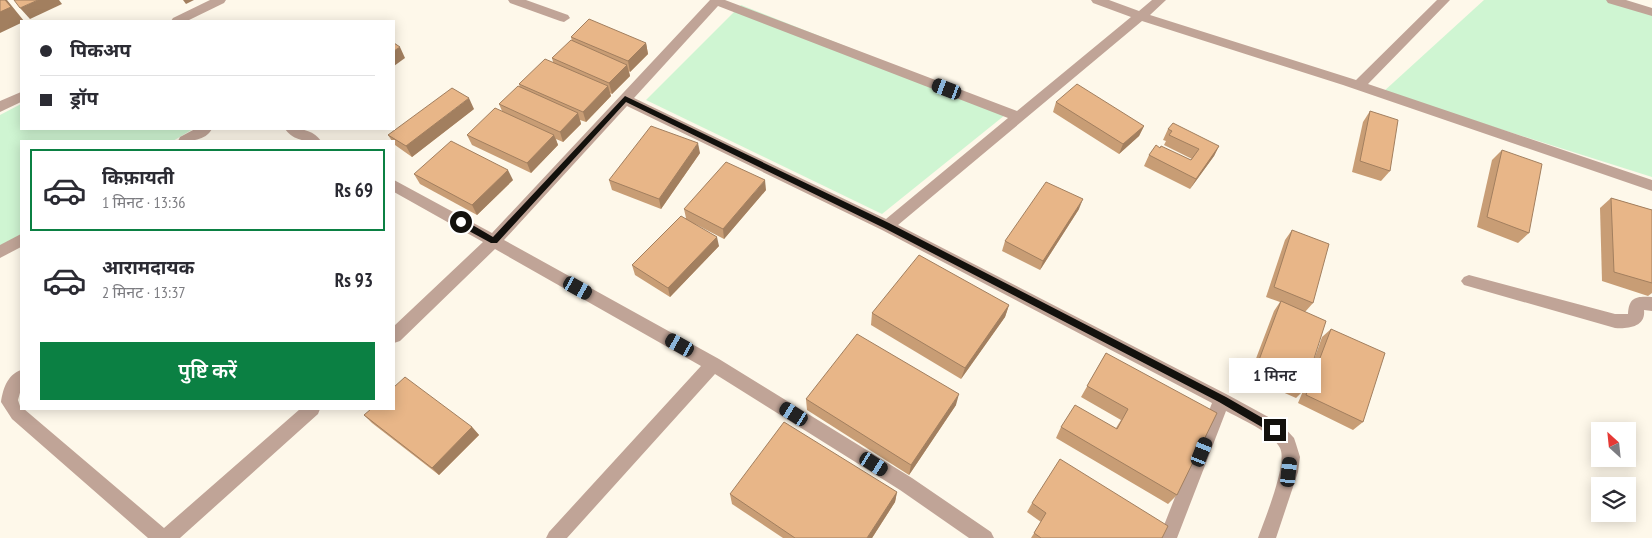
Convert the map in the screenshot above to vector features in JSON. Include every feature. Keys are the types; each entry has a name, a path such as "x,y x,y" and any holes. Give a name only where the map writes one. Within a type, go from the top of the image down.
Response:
{"street":[{"path":"179,20 220,0"},
{"path":"514,0 564,18"},
{"path":"1098,0 1140,16 1358,86 1652,186"},
{"path":"887,226 1160,0"},
{"path":"1358,86 1444,0"},
{"path":"1612,0 1652,12"},
{"path":"395,335 494,241 717,1 1018,117"},
{"path":"0,108 20,98"},
{"path":"625,98 887,226 1222,400 1275,430 1288,444 1291,457 1289,472 1267,538"},
{"path":"186,140 203,130"},
{"path":"294,130 309,140"},
{"path":"395,186 713,364 906,484 985,538"},
{"path":"0,252 20,241"},
{"path":"1470,281 1615,321 1628,322 1634,320 1636,307 1640,303 1652,304"},
{"path":"555,538 713,364"},
{"path":"20,378 12,389 9,402 18,414 162,538"},
{"path":"1168,538 1222,400"},
{"path":"167,538 311,410"}],"green space":[{"path":"1484,0 1612,0 1652,14 1652,177 1383,92"},
{"path":"741,5 1010,111 882,214 646,100"},
{"path":"20,105 20,130 191,130 175,140 20,140 20,236 0,248 0,115"}],"building":[{"path":"0,0 5,0 11,7 0,12"},
{"path":"14,0 38,0 20,8"},
{"path":"589,19 646,43 628,61 571,37"},
{"path":"571,40 627,65 609,83 552,58"},
{"path":"395,44 400,47 395,50"},
{"path":"545,59 608,86 583,112 519,84"},
{"path":"1077,84 1144,126 1123,144 1056,102"},
{"path":"518,86 578,113 560,132 499,104"},
{"path":"452,88 469,98 406,146 388,135"},
{"path":"495,108 554,135 527,163 467,135"},
{"path":"1370,111 1398,120 1390,171 1360,161"},
{"path":"1173,123 1219,146 1196,179 1149,155 1156,145 1191,160 1199,149 1169,135 1172,131 1168,129"},
{"path":"651,126 698,143 659,199 609,180"},
{"path":"451,141 508,170 472,205 414,174"},
{"path":"1502,150 1542,164 1529,233 1487,217"},
{"path":"726,162 765,180 723,229 684,209"},
{"path":"1046,182 1083,199 1043,261 1005,241"},
{"path":"1611,198 1652,210 1652,283 1614,272"},
{"path":"681,216 717,237 668,288 632,265"},
{"path":"1292,230 1329,244 1313,303 1274,287"},
{"path":"919,255 1009,305 965,368 872,313"},
{"path":"1281,301 1326,321 1304,390 1256,368"},
{"path":"1331,329 1385,353 1363,422 1306,395"},
{"path":"857,334 959,394 911,465 806,399"},
{"path":"1106,353 1217,413 1177,495 1061,427 1075,405 1117,429 1128,409 1087,386"},
{"path":"405,377 472,427 432,468 364,415 370,410 395,410 395,386"},
{"path":"784,422 897,492 867,538 795,538 730,494"},
{"path":"1060,459 1168,526 1162,538 1041,538 1034,533 1046,513 1032,503"}],"route":[{"path":"461,222 494,241 625,98 887,226 1222,400 1275,430"}]}
